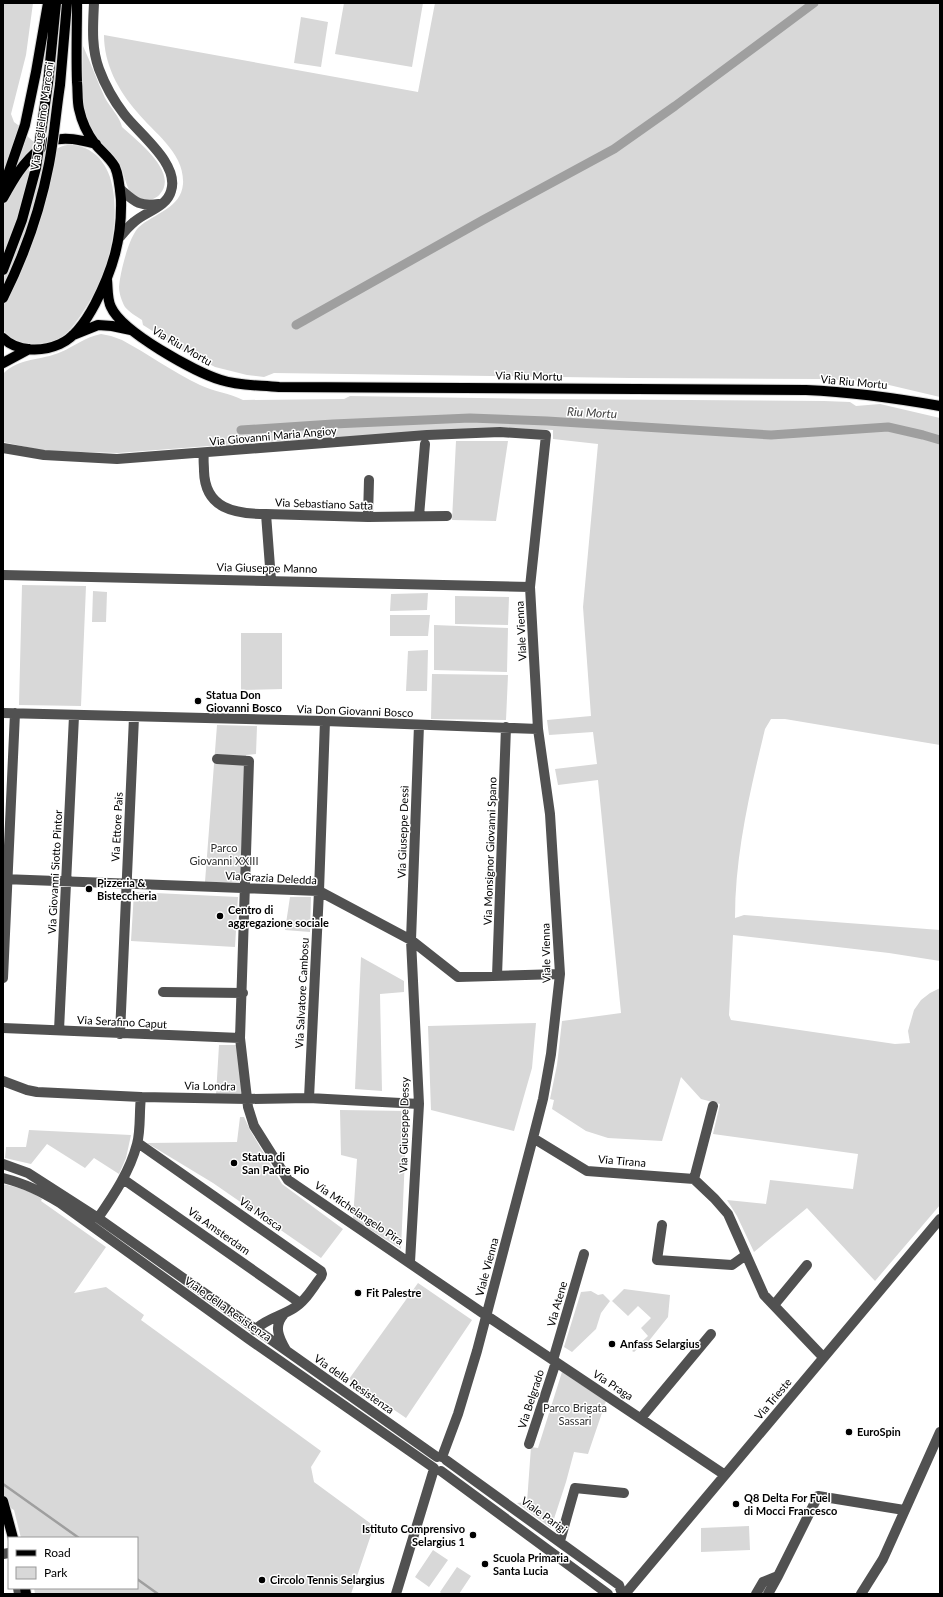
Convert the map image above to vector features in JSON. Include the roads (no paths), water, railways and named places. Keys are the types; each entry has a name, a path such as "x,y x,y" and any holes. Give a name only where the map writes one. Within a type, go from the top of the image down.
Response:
{"main road":[{"path":"3,189 27,117 48,3"},
{"name":"Via Guglielmo Marconi","path":"3,270 22,220 36,168 48,83 56,3"},
{"name":"Via Guglielmo Marconi","path":"3,298 15,273 35,220 49,165 60,85 67,3"},
{"path":"3,338 11,345 29,349 49,348 61,344 73,335 90,312 107,280 120,237 120,189 115,168 83,126 78,106 76,55 77,3"},
{"path":"3,198 16,175 30,156 48,142 67,139 80,140 96,144"},
{"name":"Via Riu Mortu","path":"107,280 111,308 131,330 183,363 222,380 240,384 286,387 806,390 880,396 940,406"},
{"name":"Via Riu Mortu","path":"73,335 98,325 131,330"},
{"path":"3,363 29,349"},
{"path":"3,1501 13,1537"}],"street":[{"path":"94,3 92,30 94,51 99,69 112,96 124,115 168,165 172,183 171,192 163,203 135,221 120,237"},
{"path":"120,189 134,202 142,205 163,203"},
{"name":"Via Giovanni Maria Angioy","path":"3,448 44,455 116,459 427,435 500,432 546,435"},
{"name":"Viale Vienna","path":"442,1458 458,1414 487,1316 543,1099 551,1054 560,974 550,814 538,729 530,587 546,435"},
{"path":"419,516 425,444"},
{"path":"204,453 205,484 212,497 218,503 237,512 266,514"},
{"path":"368,518 369,480"},
{"name":"Via Sebastiano Satta","path":"271,580 266,514 368,518 448,516"},
{"name":"Via Giuseppe Manno","path":"3,575 530,587"},
{"name":"Via Don Giovanni Bosco","path":"3,713 74,716 325,721 419,726 538,729"},
{"path":"3,978 5,879 15,713"},
{"name":"Via Giovanni Siotto Pintor","path":"59,1030 66,881 69,854 74,716"},
{"name":"Via Ettore Pais","path":"120,1034 134,717"},
{"name":"Via Salvatore Cambosu","path":"309,1098 320,891 325,721"},
{"name":"Via Giuseppe Dessì","path":"411,940 419,726"},
{"name":"Via Monsignor Giovanni Spano","path":"497,976 506,727"},
{"name":"Via Michelangelo Pira","path":"217,759 249,761 243,993 240,1038 248,1107 254,1126 288,1180 487,1316"},
{"name":"Via Grazia Deledda","path":"5,879 320,891 411,940 458,977 560,974"},
{"name":"Via Giuseppe Dessy","path":"410,1262 418,1104 411,940"},
{"path":"163,992 243,993"},
{"name":"Via Serafino Caput","path":"3,1028 240,1038"},
{"name":"Via Londra","path":"3,1081 37,1092 141,1097 248,1099 309,1098 418,1104"},
{"path":"98,1218 123,1179 138,1143 141,1097"},
{"path":"713,1106 694,1179 728,1214 764,1295 824,1357"},
{"name":"Via Tirana","path":"533,1138 587,1171 694,1179"},
{"name":"Via Mosca","path":"138,1143 322,1271 321,1277 295,1308 260,1324 256,1330"},
{"name":"Viale della Resistenza","path":"3,1164 28,1173 98,1218 256,1330"},
{"name":"Viale della Resistenza","path":"3,1178 24,1183 60,1203 250,1340 436,1470"},
{"name":"Via Amsterdam","path":"123,1179 300,1303"},
{"name":"Via Trieste","path":"623,1594 940,1219"},
{"path":"662,1225 657,1260 732,1265 746,1255"},
{"name":"Via Atene","path":"555,1361 584,1254"},
{"path":"774,1305 807,1265"},
{"path":"284,1314 278,1321 278,1332 280,1339 288,1352"},
{"name":"Via Praga","path":"487,1316 725,1475"},
{"name":"Via della Resistenza","path":"256,1330 442,1458"},
{"path":"641,1418 711,1334"},
{"name":"Via Belgrado","path":"529,1444 555,1361"},
{"path":"862,1594 883,1559 940,1432"},
{"path":"442,1458 433,1461 436,1470 608,1594"},
{"name":"Viale Parigi","path":"442,1458 560,1541 619,1585 623,1594"},
{"path":"396,1594 436,1470"},
{"path":"560,1541 575,1488 624,1494"},
{"path":"768,1594 818,1496 904,1510"},
{"path":"756,1594 764,1582 778,1576"}],"waterway":[{"path":"296,325 483,220 614,149 675,106 814,3"},
{"name":"Riu Mortu","path":"241,430 470,418 547,421 771,435 888,427 940,440"},
{"path":"3,1484 78,1537"},
{"path":"138,1580 158,1594"}],"place":[{"name":"Statua Don Giovanni Bosco","path":"198,701"},
{"name":"Pizzeria & Bisteccheria","path":"89,889"},
{"name":"Centro di aggregazione sociale","path":"220,916"},
{"name":"Statua di San Padre Pio","path":"234,1163"},
{"name":"Fit Palestre","path":"358,1293"},
{"name":"Anfass Selargius","path":"612,1344"},
{"name":"EuroSpin","path":"849,1432"},
{"name":"Q8 Delta For Fuel di Mocci Francesco","path":"736,1504"},
{"name":"Istituto Comprensivo Selargius 1","path":"473,1535"},
{"name":"Scuola Primaria Santa Lucia","path":"485,1564"},
{"name":"Circolo Tennis Selargius","path":"262,1580"}],"park label":[{"name":"Parco Giovanni XXIII","path":"224,854"},
{"name":"Parco Brigata Sassari","path":"575,1414"}]}
